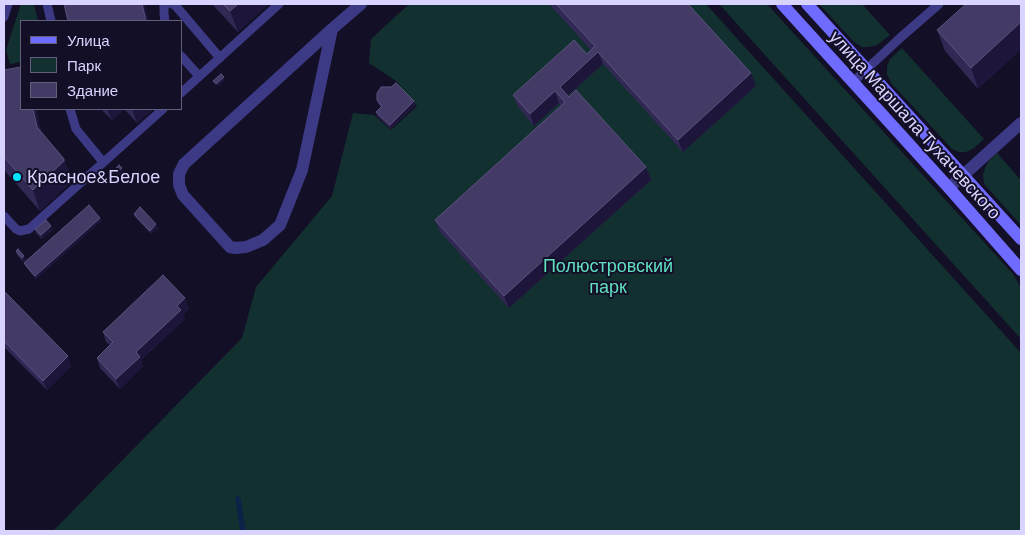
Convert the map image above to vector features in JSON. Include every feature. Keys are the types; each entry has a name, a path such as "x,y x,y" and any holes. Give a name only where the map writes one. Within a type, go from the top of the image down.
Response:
{"street":[{"path":"332,29 302,170 280,225 263,240 246,247 230,247 183,194 179,186 179,174 184,164 332,29 361,4"},
{"name":"улица Маршала Тухачевского","path":"782,4 1021,270"},
{"name":"улица Маршала Тухачевского","path":"807,4 1021,239"},
{"path":"949,188 1021,123"}],"lane":[{"path":"4,17 8,4"},
{"path":"47,4 51,20"},
{"path":"166,4 164,5 166,20"},
{"path":"172,4 175,5 220,58"},
{"path":"182,92 279,4"},
{"path":"853,82 939,4"},
{"path":"182,57 199,76"},
{"path":"70,110 76,129 104,162"},
{"path":"4,216 16,230 29,230 162,110"}],"green space":[{"path":"21,4 34,4 38,20 20,20 20,62 10,64 6,50"},
{"name":"Полюстровский парк","path":"409,4 706,4 1021,353 1021,531 53,531 242,338 256,287 332,196 353,113 374,115 391,130 417,106 396,81 369,63 371,39"},
{"path":"719,4 767,4 1013,274 1021,288 1021,339"},
{"path":"819,4 862,4 890,35 877,45 862,47 854,42"},
{"path":"902,48 984,139 974,148 966,152 952,149 891,83 887,74 887,66 890,59"},
{"path":"997,153 1021,180 1021,225 984,184 983,175 985,168"}],"building":[{"path":"64,4 142,4 146,20 68,20"},
{"path":"223,4 238,4 230,11"},
{"path":"556,4 688,4 751,73 678,140 598,52 560,87 569,97 576,90 646,167 504,296 435,220 565,102 555,91 530,114 513,95 574,40 587,54 595,46"},
{"path":"966,4 1021,4 1021,22 971,68 937,30"},
{"path":"20,67 20,110 33,110 37,127 64,159 33,190 4,157 4,70"},
{"path":"221,74 224,77 216,84 213,81"},
{"path":"396,83 414,101 390,125 376,112 382,106 377,100 377,93 381,87 391,87"},
{"path":"119,165 122,168 116,173 114,170"},
{"path":"89,205 100,218 35,276 24,263"},
{"path":"140,207 156,224 150,231 134,214"},
{"path":"46,220 51,226 41,235 35,229"},
{"path":"18,249 24,256 22,258 16,251"},
{"path":"163,275 185,298 177,306 181,310 136,352 140,357 116,379 97,358 113,342 103,332"},
{"path":"4,291 68,356 43,381 4,341"}],"waterway":[{"path":"238,499 243,531"}],"place":[{"name":"Красное&Белое","path":"17,177"}]}
